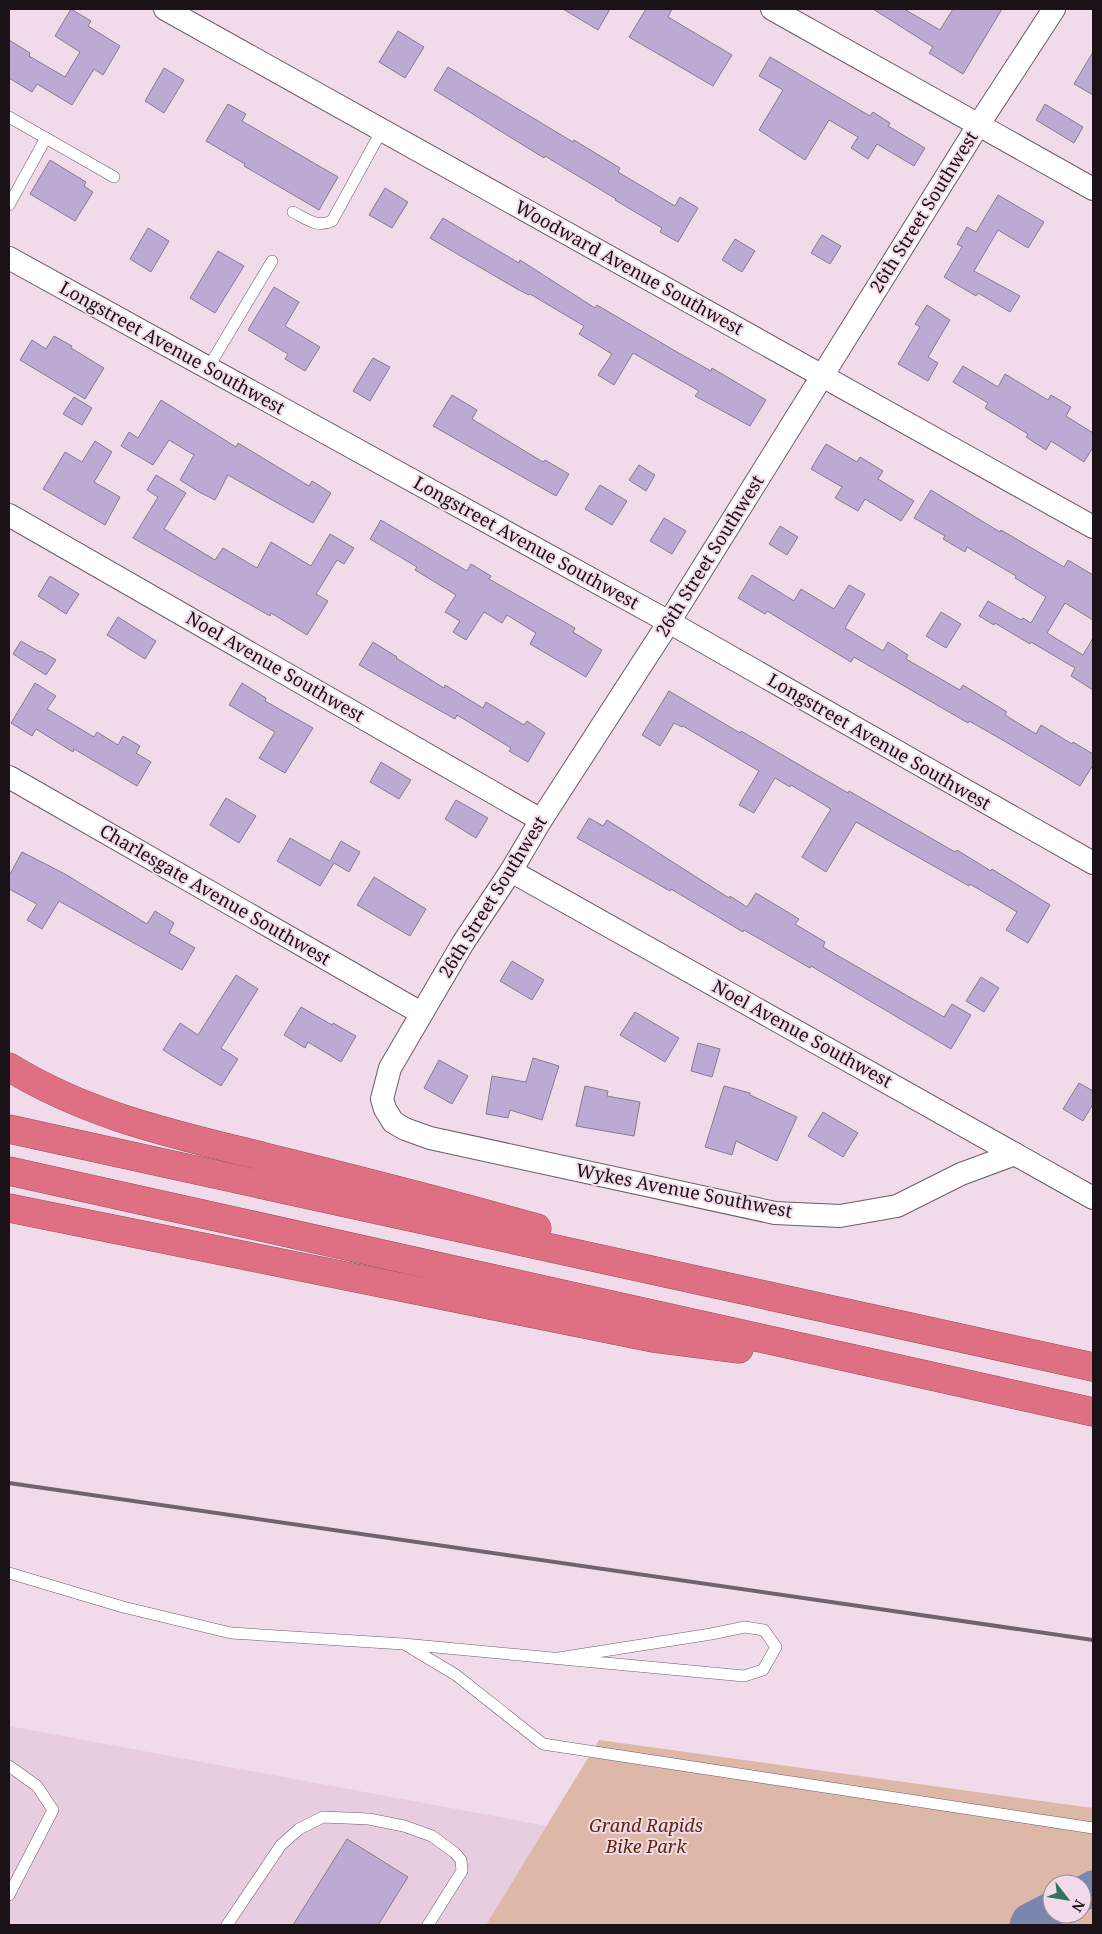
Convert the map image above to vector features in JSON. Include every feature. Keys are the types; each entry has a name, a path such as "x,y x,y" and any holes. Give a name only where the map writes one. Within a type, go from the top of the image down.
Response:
{"highway":[{"path":"9,1067 62,1096 127,1121 442,1201 810,1305"},
{"path":"9,1129 1093,1367"},
{"path":"9,1171 1093,1412"},
{"path":"9,1208 653,1338 869,1362"}],"street":[{"name":"Woodward Avenue Southwest","path":"165,9 1093,527"},
{"path":"772,9 1093,189"},
{"name":"26th Street Southwest","path":"385,1109 382,1099 390,1068 463,943 511,871 541,820 669,622 979,124 1054,9"},
{"name":"Longstreet Avenue Southwest","path":"11,264 208,368 669,622 1093,864"},
{"name":"Noel Avenue Southwest","path":"9,515 541,820"},
{"name":"Charlesgate Avenue Southwest","path":"9,777 421,1013"},
{"name":"Noel Avenue Southwest","path":"511,871 1093,1198"},
{"name":"Wykes Avenue Southwest","path":"385,1109 393,1122 405,1129 430,1138 775,1213 840,1216 897,1206 961,1174 1015,1154"}],"lane":[{"path":"9,117 114,177"},
{"path":"294,212 315,224 325,224 332,221 382,130"},
{"path":"9,204 46,138"},
{"path":"208,368 272,261"},
{"path":"9,1573 123,1607 231,1633 403,1644 744,1676 763,1670 776,1646 764,1630 745,1627 559,1658"},
{"path":"403,1644 456,1675 543,1744 1093,1828"},
{"path":"9,1766 37,1786 53,1810 9,1895"},
{"path":"227,1925 280,1845 298,1829 323,1817 369,1820 404,1826 432,1836 455,1853 461,1860 462,1871 428,1925"}],"shaded area":[{"path":"9,1726 547,1826 486,1925 9,1925"}],"green space":[{"name":"Grand Rapids Bike Park","path":"599,1740 1093,1808 1093,1925 486,1925"}],"building":[{"path":"71,9 91,21 88,26 120,46 103,75 94,69 72,105 37,84 32,92 9,78 9,40 30,53 29,56 65,77 80,52 55,36"},
{"path":"563,9 610,9 598,30"},
{"path":"646,9 672,9 668,17 732,55 713,86 629,37"},
{"path":"873,9 904,9 940,30 953,9 1002,9 963,74 929,53 933,47"},
{"path":"398,31 424,47 405,78 379,62"},
{"path":"1093,52 1093,95 1074,84"},
{"path":"770,57 870,116 873,112 890,123 888,126 925,148 914,166 877,144 868,159 851,148 858,137 829,120 805,160 759,130 783,90 759,76"},
{"path":"448,67 620,168 618,172 675,206 680,197 698,208 678,242 660,232 662,228 616,199 545,156 544,158 434,90"},
{"path":"164,68 184,80 164,113 145,101"},
{"path":"228,104 246,114 242,121 338,177 319,210 244,166 245,164 206,141"},
{"path":"1045,104 1083,127 1074,143 1036,120"},
{"path":"50,160 86,182 84,186 93,192 75,221 30,194"},
{"path":"385,188 408,202 392,228 369,215"},
{"path":"998,195 1044,222 1028,248 998,230 974,271 1020,296 1010,312 978,293 976,296 944,277 962,247 957,244 967,227 976,232"},
{"path":"443,218 519,263 520,260 595,308 597,305 677,352 711,371 712,368 766,400 750,426 695,396 699,391 633,353 614,385 598,375 612,354 579,334 584,326 430,238"},
{"path":"148,228 169,241 151,272 130,259"},
{"path":"822,235 841,246 830,264 811,253"},
{"path":"735,239 755,251 742,272 722,260"},
{"path":"218,251 244,266 215,313 190,298"},
{"path":"274,287 299,302 285,326 320,347 305,371 285,359 288,354 248,330"},
{"path":"927,305 950,320 928,357 938,363 928,381 898,364 920,327 915,324"},
{"path":"54,336 104,368 85,399 20,360 32,340 46,349"},
{"path":"373,358 390,367 370,401 353,391"},
{"path":"963,366 998,387 1005,374 1048,400 1051,395 1071,407 1066,416 1093,433 1093,447 1084,462 1051,441 1046,450 1026,437 1028,434 985,408 988,403 953,382"},
{"path":"452,395 477,410 472,419 543,462 545,460 569,474 556,496 433,426"},
{"path":"74,397 92,408 82,425 63,414"},
{"path":"161,400 236,447 238,443 309,486 312,481 331,493 313,523 228,475 215,500 199,492 180,480 194,455 169,440 153,465 121,446 129,432 138,438"},
{"path":"95,441 112,452 94,482 120,497 105,525 43,489 65,452 82,462"},
{"path":"826,444 857,462 860,457 883,471 878,479 914,501 901,521 865,499 858,511 835,498 842,487 811,469"},
{"path":"639,465 655,475 646,491 629,480"},
{"path":"156,475 186,493 164,529 215,560 223,548 257,568 271,542 311,566 330,534 354,548 344,564 337,560 316,594 328,601 307,635 271,613 270,616 133,538 158,497 147,490"},
{"path":"600,485 627,501 612,525 585,509"},
{"path":"931,490 1000,532 1001,530 1064,567 1068,560 1093,575 1093,620 1065,603 1047,633 1083,655 1093,638 1093,690 1071,676 1075,668 1031,642 1030,644 995,623 994,625 979,616 988,601 1021,620 1023,618 1031,623 1046,597 1015,578 1016,576 967,547 965,552 943,539 945,536 914,518"},
{"path":"664,518 686,531 672,554 650,541"},
{"path":"381,520 467,571 471,564 491,576 489,579 575,628 573,632 602,650 586,677 530,644 536,633 507,615 502,623 484,612 466,640 453,632 460,621 445,612 456,595 415,570 417,567 370,539"},
{"path":"780,526 798,537 787,555 769,544"},
{"path":"752,575 794,601 801,589 834,609 849,585 865,594 845,628 883,651 888,642 908,655 906,659 960,690 963,685 1007,712 1005,715 1036,734 1041,725 1072,744 1073,742 1093,754 1093,765 1080,786 1006,742 969,721 968,723 854,657 851,662 767,611 765,614 738,598"},
{"path":"50,576 79,594 66,614 38,596"},
{"path":"941,612 961,624 946,648 926,636"},
{"path":"118,617 156,641 145,659 107,635"},
{"path":"21,641 56,660 46,675 13,654"},
{"path":"373,642 444,688 445,685 483,708 486,702 524,725 527,721 545,733 528,762 509,751 511,748 457,715 455,719 359,665"},
{"path":"35,683 56,696 47,709 94,737 97,732 118,745 123,736 140,746 136,753 151,762 137,786 74,749 73,752 36,729 32,736 11,723"},
{"path":"242,683 266,698 265,701 313,728 285,773 259,758 275,732 229,705"},
{"path":"669,691 740,733 741,731 955,852 957,850 991,871 992,869 1050,905 1028,943 1006,930 1017,912 970,884 969,886 856,822 826,872 802,857 831,809 791,785 790,787 775,778 754,813 739,805 759,771 683,726 674,723 660,746 642,735"},
{"path":"381,762 411,780 399,799 370,782"},
{"path":"226,798 256,816 239,843 210,825"},
{"path":"456,800 488,818 476,838 445,819"},
{"path":"589,818 603,826 607,820 729,898 730,896 747,907 756,893 799,919 795,924 825,942 823,947 944,1017 952,1004 971,1015 951,1049 811,966 810,968 744,930 743,932 671,889 670,891 577,838"},
{"path":"290,838 330,861 341,841 360,852 349,872 334,863 320,886 277,861"},
{"path":"22,852 65,874 147,924 155,911 174,923 169,933 195,948 182,970 59,901 42,929 27,920 37,904 9,889 9,876"},
{"path":"374,877 426,909 410,936 357,905"},
{"path":"512,961 544,980 532,1000 500,981"},
{"path":"236,975 258,989 221,1048 238,1059 221,1086 163,1050 180,1023 198,1035"},
{"path":"981,977 999,988 984,1012 966,1001"},
{"path":"301,1007 356,1036 341,1062 308,1042 305,1048 284,1035"},
{"path":"635,1012 679,1038 665,1062 620,1035"},
{"path":"698,1043 720,1049 712,1077 691,1071"},
{"path":"533,1058 559,1066 542,1120 510,1110 508,1118 486,1114 492,1076 526,1082"},
{"path":"439,1060 468,1076 452,1104 424,1088"},
{"path":"1079,1083 1093,1091 1093,1104 1083,1121 1063,1109"},
{"path":"585,1086 608,1091 607,1096 640,1102 634,1136 576,1126"},
{"path":"724,1086 750,1093 750,1095 797,1117 777,1161 736,1141 732,1155 705,1147"},
{"path":"823,1112 858,1133 843,1157 808,1136"},
{"path":"347,1839 408,1877 378,1925 293,1925"}],"waterway":[{"path":"1027,1925 1029,1921 1042,1914"}],"railway":[{"path":"9,1483 1093,1640"}]}
